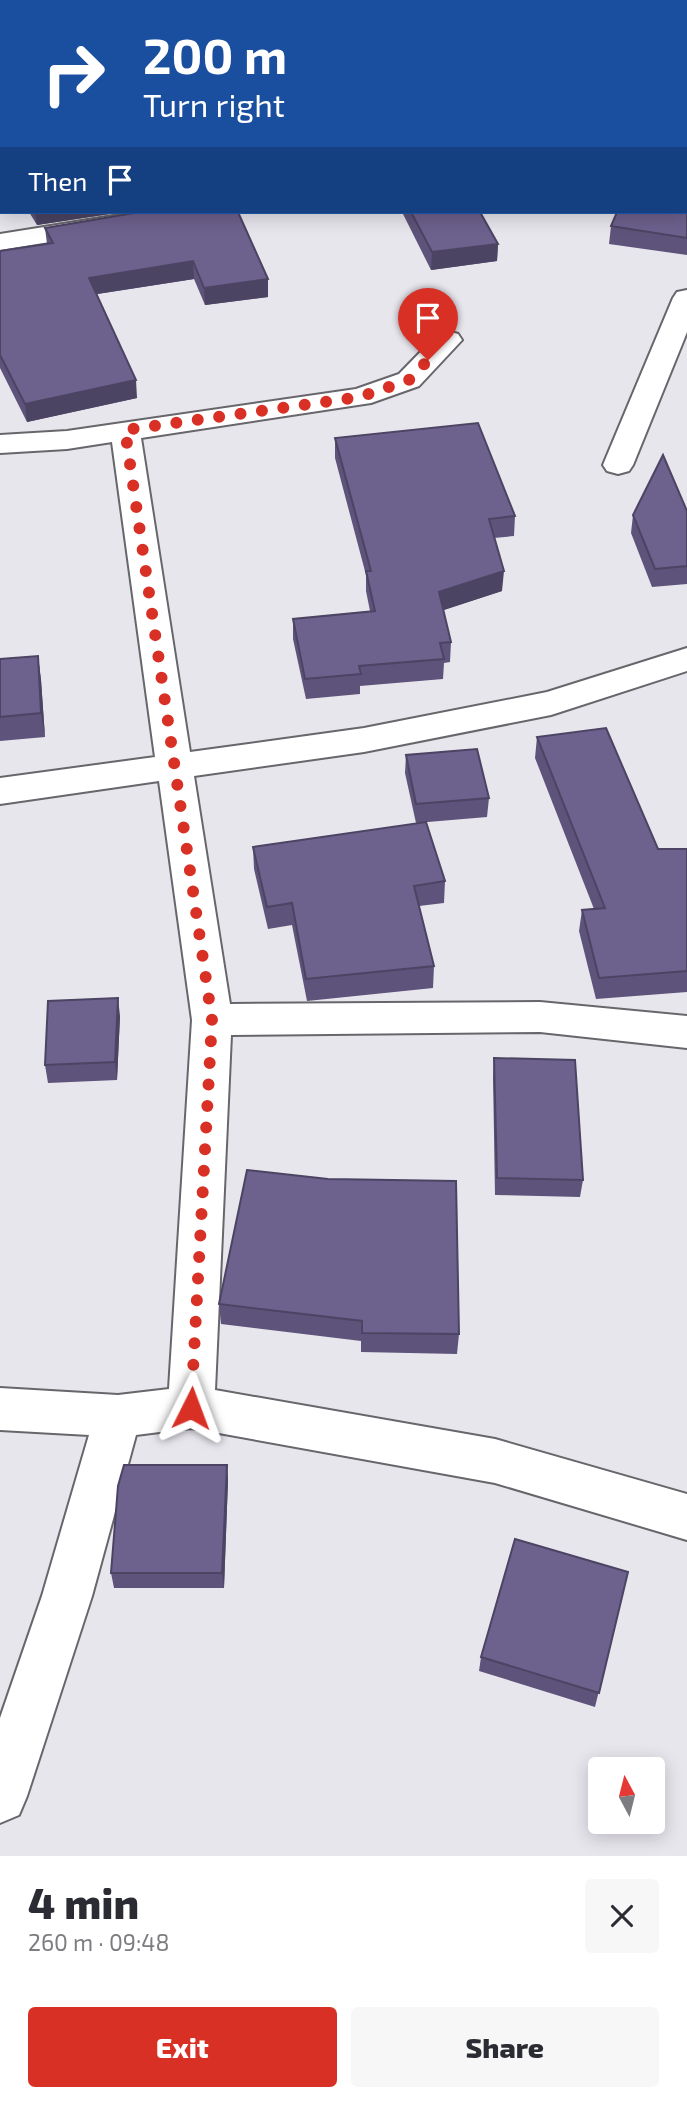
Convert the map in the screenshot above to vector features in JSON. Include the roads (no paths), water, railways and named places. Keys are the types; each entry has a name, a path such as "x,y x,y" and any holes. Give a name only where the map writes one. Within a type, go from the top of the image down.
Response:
{"street":[{"path":"0,242 174,214"},
{"path":"618,465 687,298"},
{"path":"0,444 67,440 360,397 409,380 448,340"},
{"path":"125,430 212,1020 191,1408"},
{"path":"0,791 364,740 551,703 687,659"},
{"path":"212,1020 540,1017 687,1032"},
{"path":"0,1409 118,1416 191,1408 495,1461 687,1517"},
{"path":"0,1796 68,1597 118,1416"}]}
